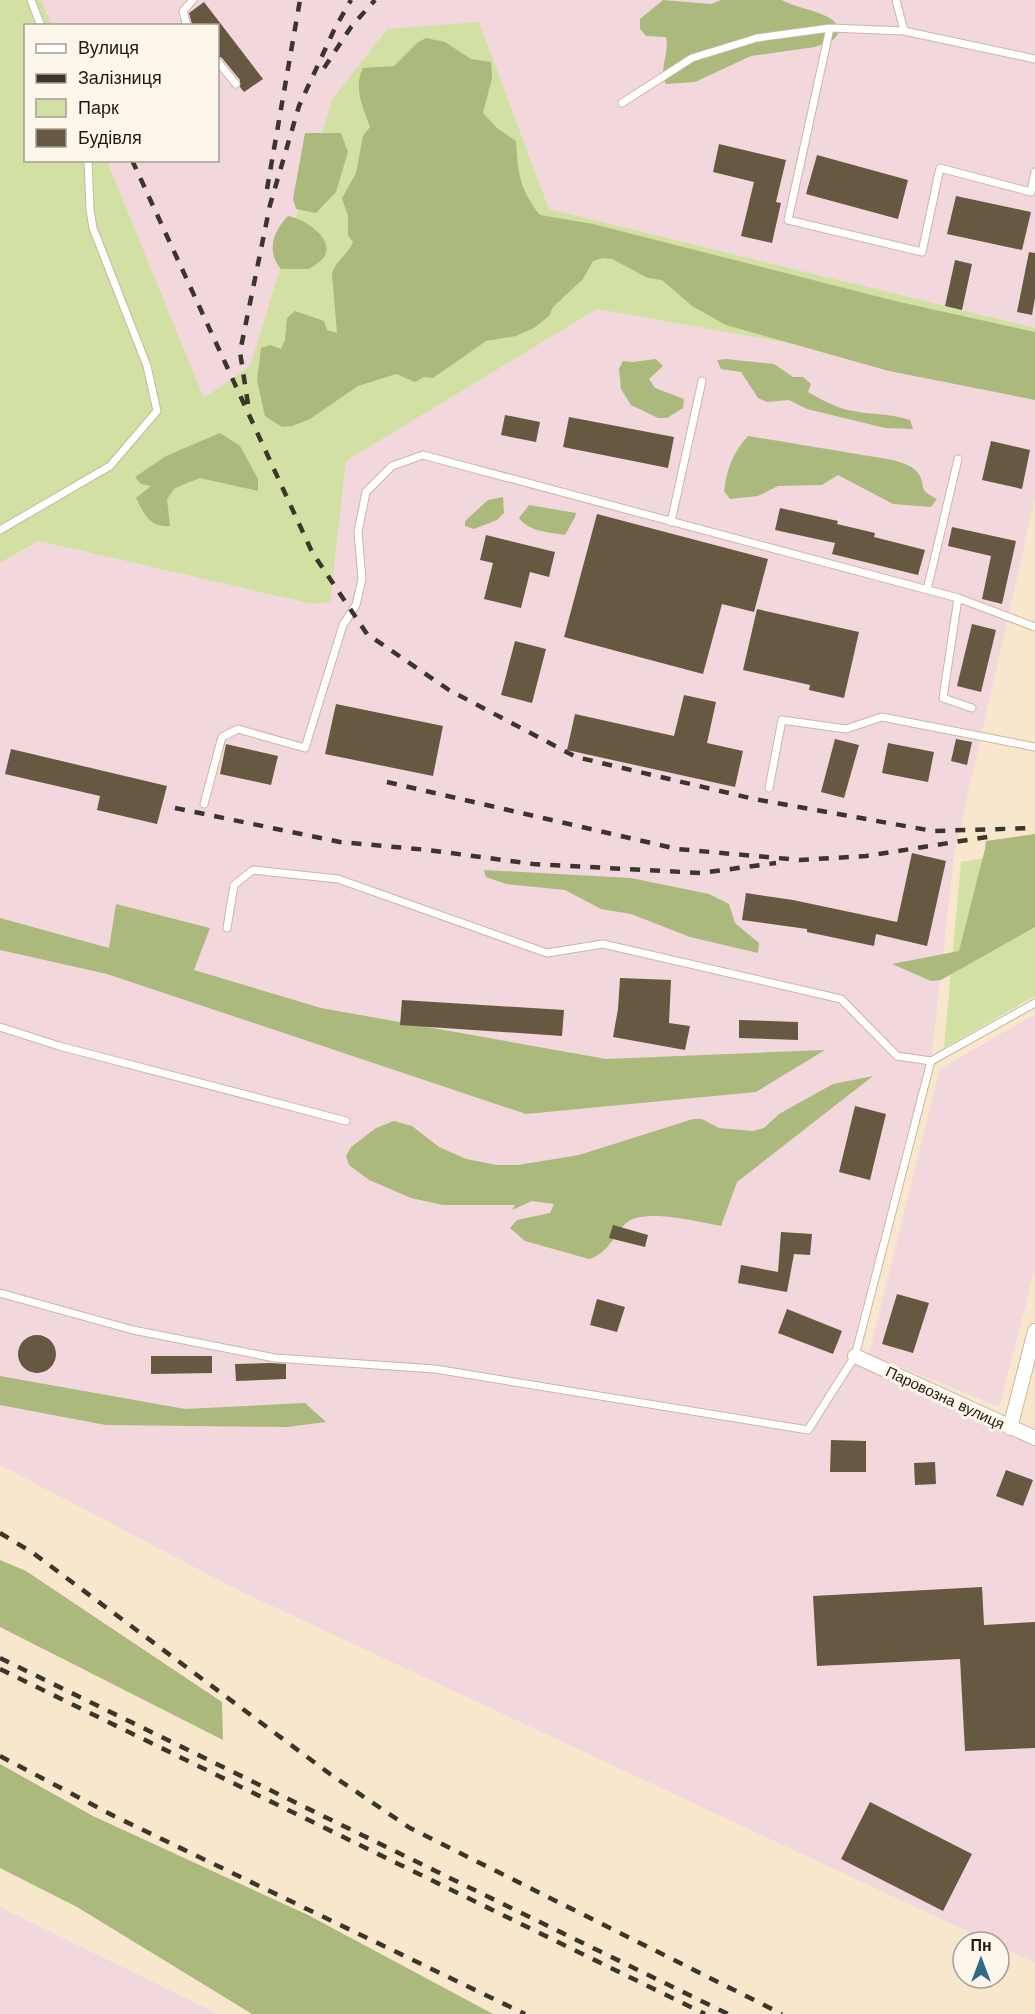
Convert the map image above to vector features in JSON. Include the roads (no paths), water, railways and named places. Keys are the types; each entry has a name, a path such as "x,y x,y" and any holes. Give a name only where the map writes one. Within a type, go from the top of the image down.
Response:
{"street":[{"path":"1010,1428 1035,1331"},
{"name":"Паровозна вулиця","path":"855,1356 1035,1438"}],"lane":[{"path":"31,0 40,24"},
{"path":"186,24 183,11 193,0"},
{"path":"896,0 904,31"},
{"path":"830,28 788,220 922,252 940,168 1031,192 1035,172"},
{"path":"622,103 692,58 757,38 830,28 904,31 1035,59"},
{"path":"219,63 236,84"},
{"path":"0,530 110,466 157,411 147,366 93,228 88,162"},
{"path":"671,522 702,381"},
{"path":"204,804 222,737 238,729 305,748 343,625 356,605 362,579 358,532 366,492 392,466 423,455 958,598 1035,627"},
{"path":"927,590 958,459"},
{"path":"958,598 943,698 972,708"},
{"path":"769,788 783,720 846,729 882,717 1035,747"},
{"path":"227,928 234,885 253,870 338,879 547,953 603,944 841,999 897,1056 932,1061 1035,1003"},
{"path":"0,1027 59,1046 346,1120"},
{"path":"0,1293 133,1330 275,1358 435,1369 808,1430 855,1356 932,1061"}],"railway":[{"path":"267,189 300,0"},
{"path":"248,404 240,352 270,205 299,106 335,28 351,0"},
{"path":"324,68 351,27 375,0"},
{"path":"133,162 312,552 367,634 449,690 576,757 754,799 933,831 1035,828"},
{"path":"387,782 677,849 800,860 866,856 993,836"},
{"path":"175,808 340,842 428,850 533,864 701,873 776,863"},
{"path":"0,1533 33,1553 330,1774 410,1828 782,2014"},
{"path":"0,1658 728,2014"},
{"path":"0,1669 705,2014"},
{"path":"0,1756 114,1816 525,2014"}]}
